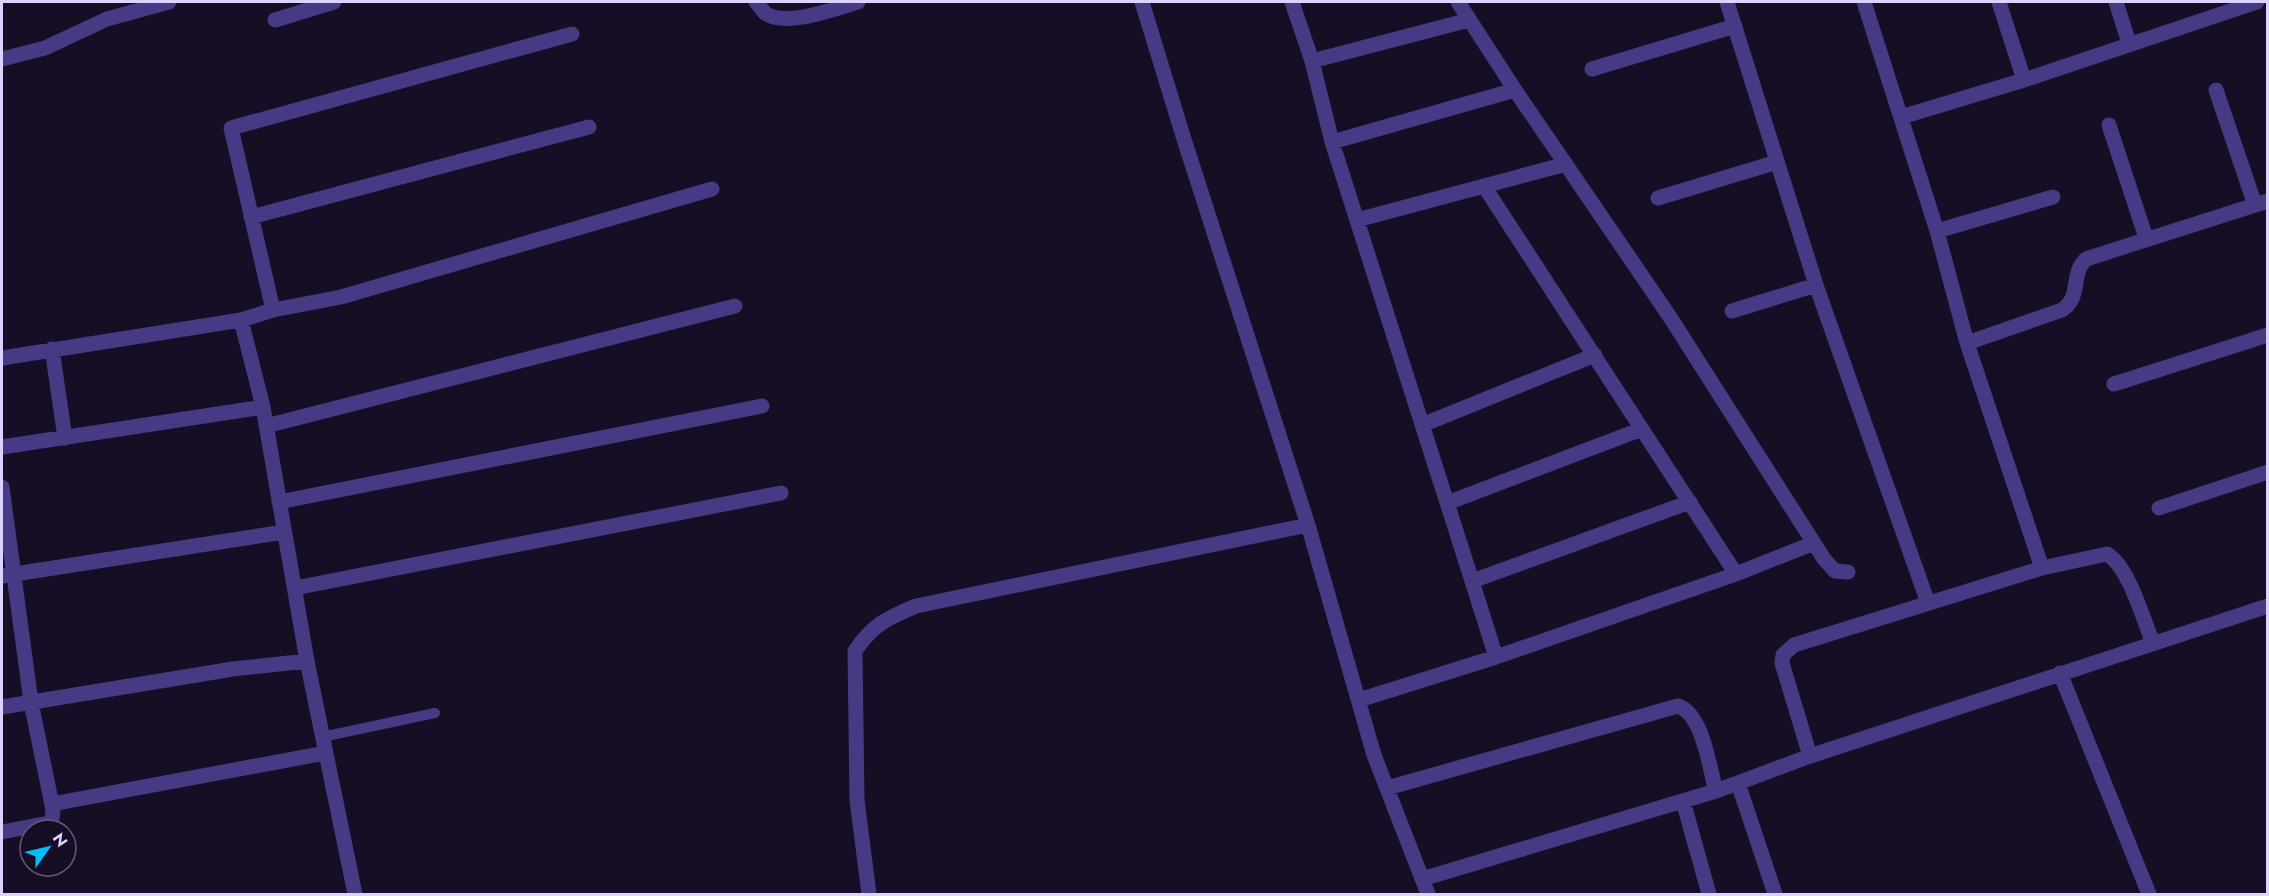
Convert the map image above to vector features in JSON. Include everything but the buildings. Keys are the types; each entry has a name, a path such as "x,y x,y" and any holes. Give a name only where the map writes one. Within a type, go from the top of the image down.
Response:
{"street":[{"path":"2,59 45,48 107,19 169,2"},
{"path":"275,20 334,2"},
{"path":"756,2 765,13 781,19 800,17 858,2"},
{"path":"1142,2 1308,525 1387,788 1428,894"},
{"path":"1292,2 1312,62 1332,142 1496,657"},
{"path":"1458,2 1515,90 1670,316 1830,568 1835,571 1848,572"},
{"path":"1727,2 1816,285 1928,603"},
{"path":"1864,2 1937,231 1967,343 2042,568"},
{"path":"1999,2 2024,80"},
{"path":"2116,2 2129,43"},
{"path":"1901,117 2024,80 2237,5 2257,2"},
{"path":"1312,62 1469,20"},
{"path":"1592,69 1735,26"},
{"path":"273,310 231,128 572,34"},
{"path":"1332,142 1515,90"},
{"path":"1967,343 2062,310 2074,298 2077,271 2086,259 2261,203 2216,90"},
{"path":"2109,125 2146,238"},
{"path":"251,217 589,127"},
{"path":"1658,198 1777,162"},
{"path":"1357,220 1566,164"},
{"path":"1484,186 1736,573"},
{"path":"2,358 241,320 273,310 352,293 712,189"},
{"path":"1937,231 2053,197"},
{"path":"1732,310 1816,285"},
{"path":"266,426 735,306"},
{"path":"241,320 263,407 307,661 355,894"},
{"path":"2114,384 2268,335"},
{"path":"52,349 65,438"},
{"path":"1422,425 1595,356"},
{"path":"279,502 762,406"},
{"path":"2,447 263,407"},
{"path":"1447,502 1642,429"},
{"path":"2159,508 2268,472"},
{"path":"2,487 7,575 52,804 52,819 48,824 2,832"},
{"path":"295,588 781,493"},
{"path":"1472,581 1690,502"},
{"path":"869,894 858,800 855,651 866,635 883,620 916,606 1308,525"},
{"path":"7,575 285,532"},
{"path":"1359,700 1496,657 1736,573 1814,543"},
{"path":"1810,756 1782,663 1783,655 1794,645 2042,568 2107,554 2114,558 2123,570 2153,643"},
{"path":"1422,879 1716,791 1810,756 2268,606"},
{"path":"2,707 233,669 307,661"},
{"path":"2060,673 2149,894"},
{"path":"1387,788 1678,706 1688,710 1696,721 1716,791"},
{"path":"52,804 325,753"},
{"path":"1738,783 1775,894"},
{"path":"1683,801 1709,894"}],"lane":[{"path":"322,737 435,713"}]}
